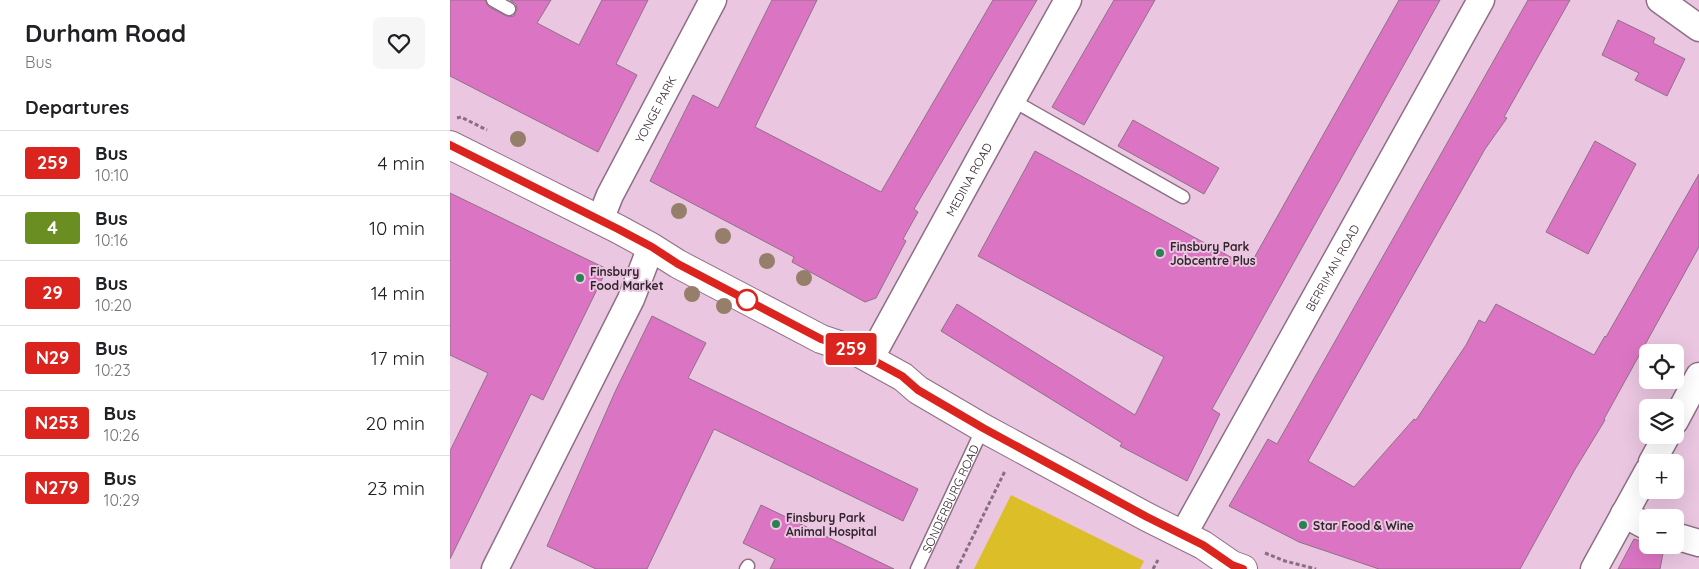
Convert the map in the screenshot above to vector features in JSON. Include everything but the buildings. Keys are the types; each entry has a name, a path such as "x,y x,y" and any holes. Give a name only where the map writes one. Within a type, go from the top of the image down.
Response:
{"highway":[{"path":"450,145 652,247 678,264 821,339 854,350 902,376 918,390 983,428 1147,517 1183,534 1232,565 1243,569"}],"street":[{"name":"YONGE PARK","path":"600,220 610,195 713,0"},
{"name":"MEDINA ROAD","path":"870,359 1068,0"},
{"name":"BERRIMAN ROAD","path":"1183,534 1481,0"},
{"path":"1660,0 1699,28"},
{"path":"495,569 631,299 652,247"},
{"path":"1684,404 1699,376"},
{"path":"1594,569 1639,487"},
{"path":"1624,514 1639,522"},
{"path":"1684,539 1699,543"}],"lane":[{"path":"493,0 509,9"},
{"path":"1012,100 1183,197"},
{"name":"SONDERBURG ROAD","path":"917,569 983,428"}],"path":[{"path":"957,569 1017,446"},
{"path":"1153,569 1158,560"}],"shaded area":[{"path":"1011,495 1144,561 1140,569 974,569"}],"bus line":[{"name":"259","path":"450,145 618,229 652,247 678,264 821,339 854,350 902,376 918,390 983,428 1147,517 1203,545 1232,565 1243,569"}],"place":[{"name":"Finsbury Park Jobcentre Plus","path":"1160,253"},
{"name":"Finsbury Food Market","path":"580,278"},
{"name":"Finsbury Park Animal Hospital","path":"776,524"},
{"name":"Star Food & Wine","path":"1303,525"}]}
